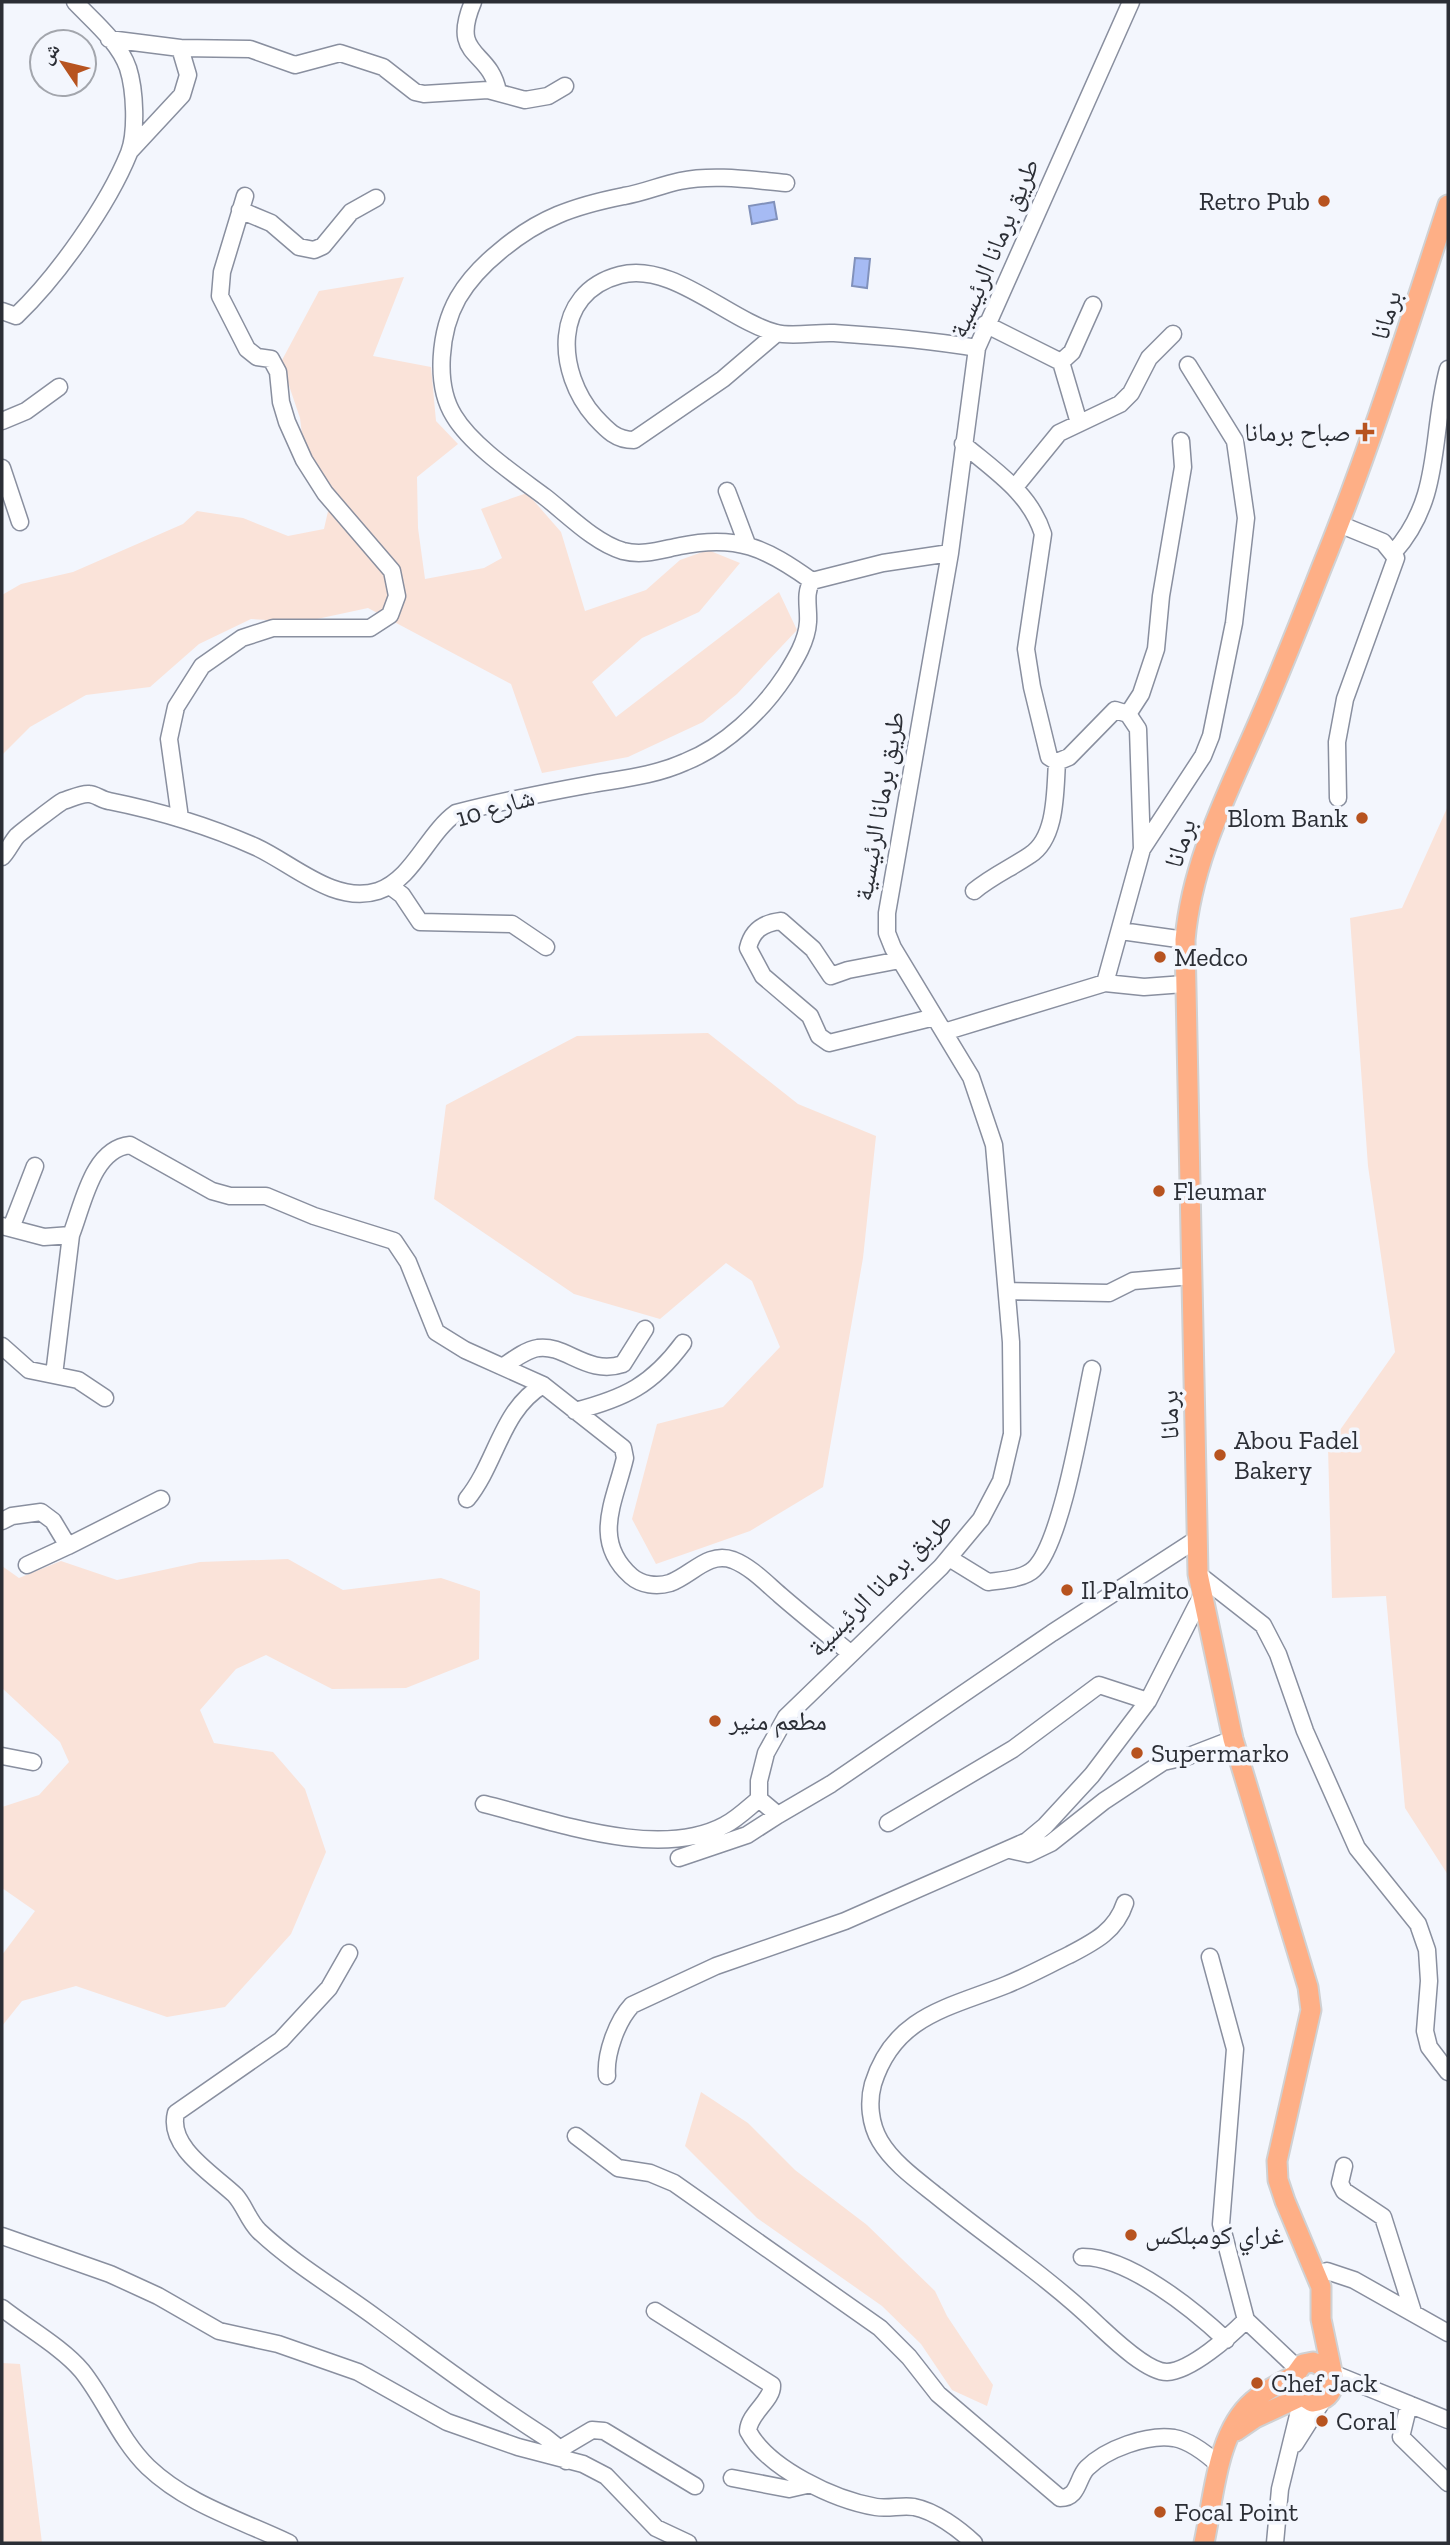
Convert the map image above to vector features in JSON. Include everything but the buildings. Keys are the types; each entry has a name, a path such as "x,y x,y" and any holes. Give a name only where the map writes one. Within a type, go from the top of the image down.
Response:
{"main road":[{"name":"برمانا","path":"1197,1539 1184,984 1188,911 1202,851 1339,524 1392,383 1448,205"},
{"path":"1197,1539 1198,1574 1233,1739 1308,1987 1311,2010 1308,2035 1277,2161 1278,2180 1284,2202 1317,2275 1329,2383 1312,2402 1301,2398 1294,2387 1321,2319"},
{"path":"1204,2543 1229,2436 1252,2402 1299,2369 1322,2364 1329,2383"},
{"path":"1229,2436 1255,2418 1301,2398"}],"street":[{"path":"473,2 464,28 465,40 490,72 498,92"},
{"name":"طريق برمانا الرئيسية","path":"759,1799 759,1780 766,1753 786,1717 850,1653 889,1619 949,1558 981,1519 1001,1481 1012,1434 1007,1291 994,1145 971,1077 900,960 887,933 887,913 950,553 977,348 985,324 1131,2"},
{"path":"83,5 127,66 135,92 130,151"},
{"path":"109,39 180,48 250,48 295,65 340,53 383,67 415,92 424,94 498,92 515,100 537,99 565,86"},
{"path":"2,327 9,314 60,268 130,151 182,95 188,75 180,48"},
{"path":"786,183 732,178 683,181 589,202 554,215 519,235 485,264 458,298 449,322 442,357 445,394 453,415 465,430 517,476 606,543 640,554 715,539 747,544 768,553 812,581 883,563 950,553"},
{"path":"180,818 169,739 180,700 202,666 242,638 272,628 370,628 390,615 397,596 392,571 325,493 304,460 281,402 278,372 273,361 250,352 222,303 220,280 242,203 299,247 314,250 323,246 351,212 376,198"},
{"path":"777,333 723,379 634,440 623,440 609,433 576,393 567,367 570,321 586,293 619,275 641,272 670,281 777,333 890,336 977,348"},
{"path":"1061,362 1072,352 1093,305"},
{"path":"985,324 1061,362 1079,423"},
{"path":"1015,487 1051,440 1079,423 1120,404 1130,393 1149,358 1173,334"},
{"path":"1142,849 1203,756 1211,736 1235,616 1246,518 1235,441 1188,365"},
{"path":"1394,552 1419,518 1429,489 1440,403 1448,369"},
{"path":"2,421 26,411 59,387"},
{"path":"1128,714 1146,683 1156,649 1161,596 1183,467 1181,441"},
{"path":"963,444 1015,487 1029,503 1042,534 1026,649 1038,717 1049,757 1057,762"},
{"path":"2,468 20,522"},
{"path":"727,491 747,544"},
{"path":"1338,798 1337,742 1345,699 1396,558 1394,552 1383,542 1339,524"},
{"name":"شارع 10","path":"390,886 444,821 456,813 661,771 686,762 730,736 771,696 796,657 808,624 808,594 812,581"},
{"path":"1057,762 1069,757 1115,710 1128,714 1138,729 1142,849 1105,983"},
{"path":"974,891 992,875 1033,854 1042,844 1053,802 1057,762"},
{"path":"2,858 31,824 40,821 59,802 87,793 180,818 254,847 344,893 363,894 390,886 402,895 420,922 512,924 546,947"},
{"path":"900,960 831,976 813,949 781,921 768,922 751,934 748,948 763,976 810,1016 819,1037 829,1043 934,1017"},
{"path":"1121,931 1185,940"},
{"path":"944,1032 1105,983 1154,987 1184,984"},
{"path":"54,1375 71,1235 103,1161 118,1146 130,1144 212,1191 230,1196 266,1196 314,1216 394,1241 408,1262 436,1332 465,1350 543,1385 620,1443 625,1453 608,1527 610,1550 619,1565 637,1582 656,1585 671,1583 704,1562 718,1558 733,1560 753,1572 850,1653"},
{"path":"34,1166 6,1227 55,1239 71,1235"},
{"path":"1007,1291 1109,1293 1133,1281 1192,1276"},
{"path":"504,1366 524,1353 540,1348 597,1367 610,1368 623,1364 645,1329"},
{"path":"575,1411 608,1403 648,1383 683,1343"},
{"path":"2,1346 29,1370 78,1380 105,1398"},
{"path":"949,1558 988,1582 1032,1572 1045,1557 1070,1478 1092,1369"},
{"path":"467,1499 483,1478 512,1412 522,1399 543,1385"},
{"path":"27,1565 161,1499"},
{"path":"2,1521 12,1516 41,1512 53,1521 68,1546"},
{"path":"679,1858 747,1835 831,1784 1052,1633 1197,1539"},
{"path":"1198,1574 1263,1625 1278,1654 1302,1723 1357,1848 1418,1924 1427,1950 1429,1971 1424,2031 1429,2047 1448,2072"},
{"path":"607,2076 606,2063 625,2013 632,2004 716,1966 845,1921 1010,1850 1045,1826 1148,1701 1202,1595"},
{"path":"888,1823 1013,1749 1099,1685 1148,1701"},
{"path":"1010,1850 1028,1854 1051,1843 1104,1801 1163,1762 1189,1756 1233,1739"},
{"path":"2,1756 33,1762"},
{"path":"484,1804 627,1839 652,1841 681,1838 724,1826 759,1799 778,1815"},
{"path":"1125,1903 1121,1915 1108,1932 1092,1943 1008,1984 936,2011 913,2024 895,2040 877,2074 870,2103 872,2120 880,2141 910,2174 1042,2276 1144,2362 1162,2371 1172,2371 1226,2340 1246,2320"},
{"path":"349,1953 328,1987 281,2040 176,2113 173,2124 178,2139 237,2198 256,2228 289,2257 563,2455"},
{"path":"1210,1957 1235,2049 1221,2224 1246,2320 1299,2369"},
{"path":"576,2136 618,2168 663,2176 880,2329 909,2357 938,2393 1060,2498 1077,2490 1085,2470 1100,2457 1121,2447 1146,2441 1165,2438 1183,2441 1220,2466"},
{"path":"1344,2166 1340,2183 1344,2191 1383,2217 1413,2312"},
{"path":"2,2236 110,2274 158,2296 219,2331 278,2344 358,2372 447,2422 563,2455 606,2476 656,2528 688,2543"},
{"path":"1082,2257 1094,2257 1145,2279 1186,2307 1226,2340"},
{"path":"1317,2275 1328,2271 1354,2280 1448,2333"},
{"path":"2,2308 79,2368 114,2423 149,2467 184,2494 217,2513 289,2543"},
{"path":"655,2311 772,2385 771,2392 751,2418 748,2431 762,2449 794,2475 811,2484 875,2507 914,2507 948,2524 974,2543"},
{"path":"1288,2455 1329,2383 1372,2389 1448,2420"},
{"path":"1275,2543 1276,2511 1301,2398"},
{"path":"1409,2404 1401,2437 1448,2483"},
{"path":"563,2455 592,2430 604,2431 695,2486"},
{"path":"732,2478 789,2488 811,2484"}],"shaded area":[{"path":"404,277 373,356 431,367 436,421 458,444 417,477 418,528 425,579 484,568 502,558 481,509 527,493 561,532 585,611 646,590 680,560 708,550 740,563 699,612 642,638 592,682 616,717 779,592 797,630 737,694 703,722 628,757 542,773 511,684 368,608 303,622 251,619 199,644 150,687 86,695 30,727 2,755 2,595 21,584 73,572 183,524 197,511 243,518 288,536 324,529 333,489 307,475 300,418 281,362 319,291"},
{"path":"1448,806 1448,1875 1405,1808 1386,1596 1332,1598 1328,1447 1395,1352 1368,1166 1350,918 1402,908"},
{"path":"708,1033 798,1104 876,1136 863,1258 823,1487 750,1531 656,1564 632,1519 657,1424 723,1407 780,1347 752,1281 726,1263 660,1319 574,1294 434,1199 446,1105 577,1036"},
{"path":"288,1559 343,1590 441,1578 480,1591 479,1659 406,1688 332,1689 266,1655 236,1669 200,1710 214,1743 273,1752 305,1789 326,1852 291,1934 225,2007 167,2017 76,1986 22,2001 2,2026 2,1955 35,1911 2,1888 2,1807 39,1795 69,1762 60,1742 2,1688 2,1566 19,1578 61,1561 117,1580 200,1562"},
{"path":"701,2092 748,2123 795,2170 867,2225 935,2291 947,2316 993,2385 987,2406 952,2390 921,2344 882,2306 757,2218 685,2146"},
{"path":"2,2363 20,2364 42,2543 2,2543"}],"water":[{"path":"774,202 777,219 752,224 749,206"},
{"path":"855,258 870,259 867,288 852,286"}],"place":[{"name":"Retro Pub","path":"1324,201"},
{"name":"صباح برمانا","path":"1365,432"},
{"name":"Blom Bank","path":"1362,818"},
{"name":"Medco","path":"1160,957"},
{"name":"Fleumar","path":"1159,1191"},
{"name":"Abou Fadel Bakery","path":"1220,1455"},
{"name":"Il Palmito","path":"1067,1590"},
{"name":"مطعم منير","path":"715,1721"},
{"name":"Supermarko","path":"1137,1753"},
{"name":"غراي كومبلكس","path":"1131,2235"},
{"name":"Chef Jack","path":"1257,2383"},
{"name":"Coral","path":"1322,2421"},
{"name":"Focal Point","path":"1160,2512"}]}
